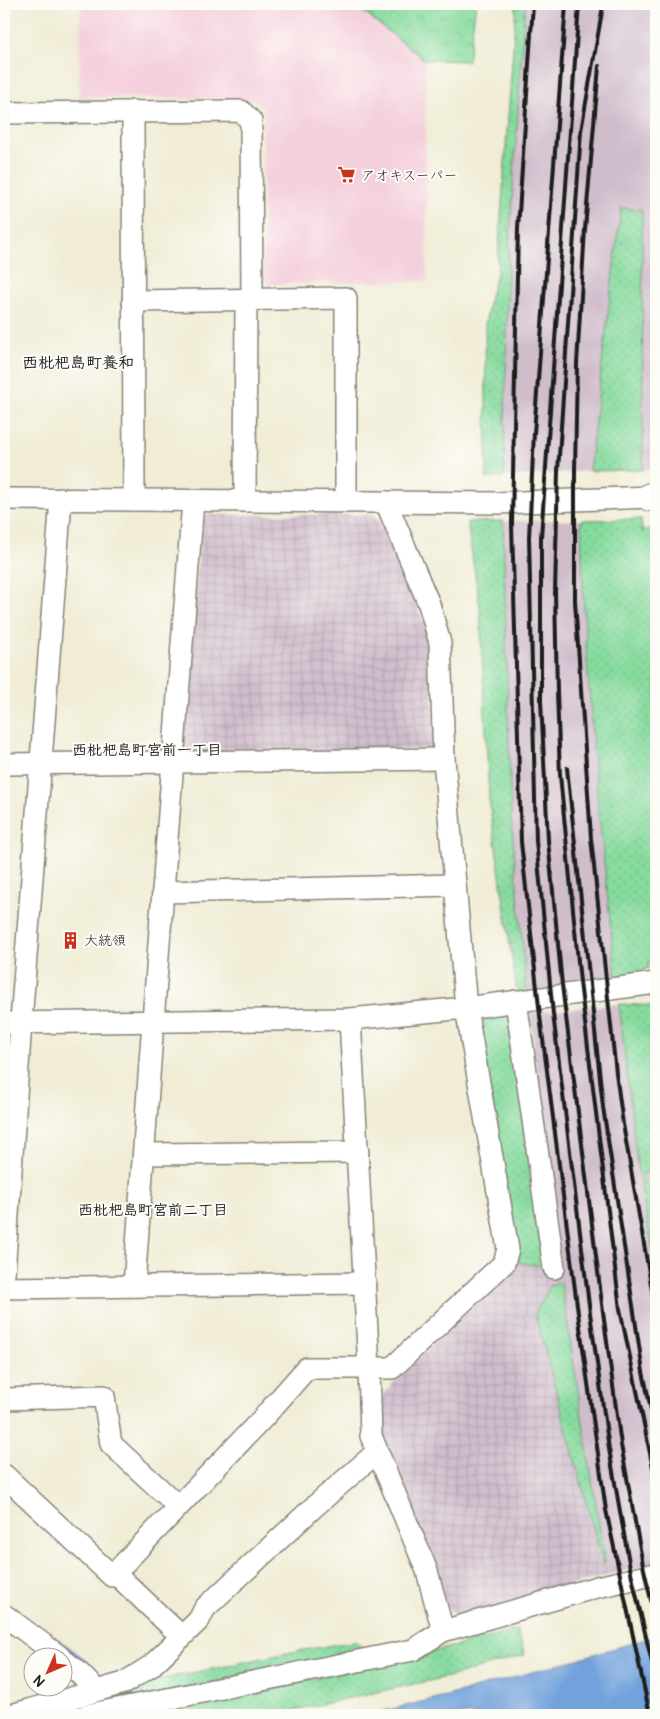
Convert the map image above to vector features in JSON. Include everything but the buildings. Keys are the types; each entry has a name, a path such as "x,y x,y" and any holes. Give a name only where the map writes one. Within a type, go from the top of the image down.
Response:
{"street":[{"path":"4,112 241,111 251,121 245,501"},
{"path":"133,112 134,500"},
{"path":"133,301 346,298 346,502"},
{"path":"4,499 499,503 653,496"},
{"path":"4,1274 12,1022 41,764 61,499"},
{"path":"134,1286 193,501"},
{"path":"4,1475 112,1576 263,1418 307,1368 392,1368 504,1263 508,1249 466,1008 444,759 440,643 429,604 386,502"},
{"path":"4,764 444,759"},
{"path":"163,892 455,885"},
{"path":"12,1022 350,1019 466,1008 656,983"},
{"path":"516,1001 554,1268"},
{"path":"350,1019 370,1368 371,1436 427,1571 443,1631"},
{"path":"144,1154 358,1152"},
{"path":"4,1288 365,1283"},
{"path":"4,1399 104,1396 111,1444 178,1506"},
{"path":"11,1715 124,1683 151,1666 199,1620 205,1608 315,1506 377,1452"},
{"path":"115,1573 182,1637"},
{"path":"87,1715 413,1650 443,1631 597,1587 656,1574"},
{"path":"4,1615 46,1646"},
{"path":"72,1667 96,1690"}],"shaded area":[{"path":"81,4 353,4 425,60 427,281 269,284 263,277 263,108 254,99 79,97"},
{"path":"516,4 656,4 656,468 653,469 589,471 487,479 485,325 490,296 497,273"},
{"path":"208,515 372,515 379,519 418,607 430,641 435,741 428,749 189,754 183,747 201,522"},
{"path":"641,519 643,531 652,528 653,523 656,521 656,960 649,961 649,968 616,979 527,993 489,800 480,609 467,522"},
{"path":"619,1004 656,1006 656,1563 608,1575 605,1563 603,1563 535,1314 551,1285 561,1282 530,1013"},
{"path":"518,1262 547,1267 560,1272 608,1575 459,1616 450,1611 380,1435 379,1402 391,1385"}],"green space":[{"path":"353,4 476,4 468,61 425,60"},
{"path":"516,4 525,4 508,264 504,477 487,479 485,325 490,296 497,273"},
{"path":"621,208 642,210 643,470 589,471"},
{"path":"641,519 642,531 653,528 656,587 656,960 649,961 649,968 616,979 595,774 584,615 581,520"},
{"path":"503,521 511,818 527,993 517,993 489,800 480,609 467,522"},
{"path":"619,1004 656,1006 656,1170 643,1173 645,1186 656,1184 656,1269 637,1164"},
{"path":"508,1011 547,1267 518,1262 519,1256 477,1021 483,1013"},
{"path":"561,1282 605,1563 603,1563 535,1314 551,1285"},
{"path":"517,1630 525,1655 456,1675 272,1715 145,1715 142,1712 378,1665"},
{"path":"356,1641 364,1648 409,1644 311,1666 61,1715 29,1715 125,1687 292,1652"}],"water":[{"path":"656,1636 656,1715 368,1715 470,1690"}],"waterway":[{"path":"59,1643 105,1681"}],"railway":[{"path":"533,4 518,228 512,524 521,842 540,1016 578,1313 606,1510 650,1715"},
{"path":"566,4 534,433 529,538 536,841 553,1014 609,1449 630,1568 656,1680"},
{"path":"579,4 541,537 541,701 548,840 562,985 621,1445 643,1565 656,1622"},
{"path":"603,6 581,131 558,471 555,593 557,692 560,775 580,982 620,1309 656,1482"},
{"path":"599,66 585,229 577,364 575,601 591,838 616,1073 656,1313"},
{"path":"567,768 603,1107 643,1372 656,1433"}],"place":[{"name":"アオキスーパー","path":"347,175"},
{"name":"大統領","path":"70,940"}],"district":[{"name":"西枇杷島町養和","path":"78,363"},
{"name":"西枇杷島町宮前一丁目","path":"147,750"},
{"name":"西枇杷島町宮前二丁目","path":"153,1210"}]}
